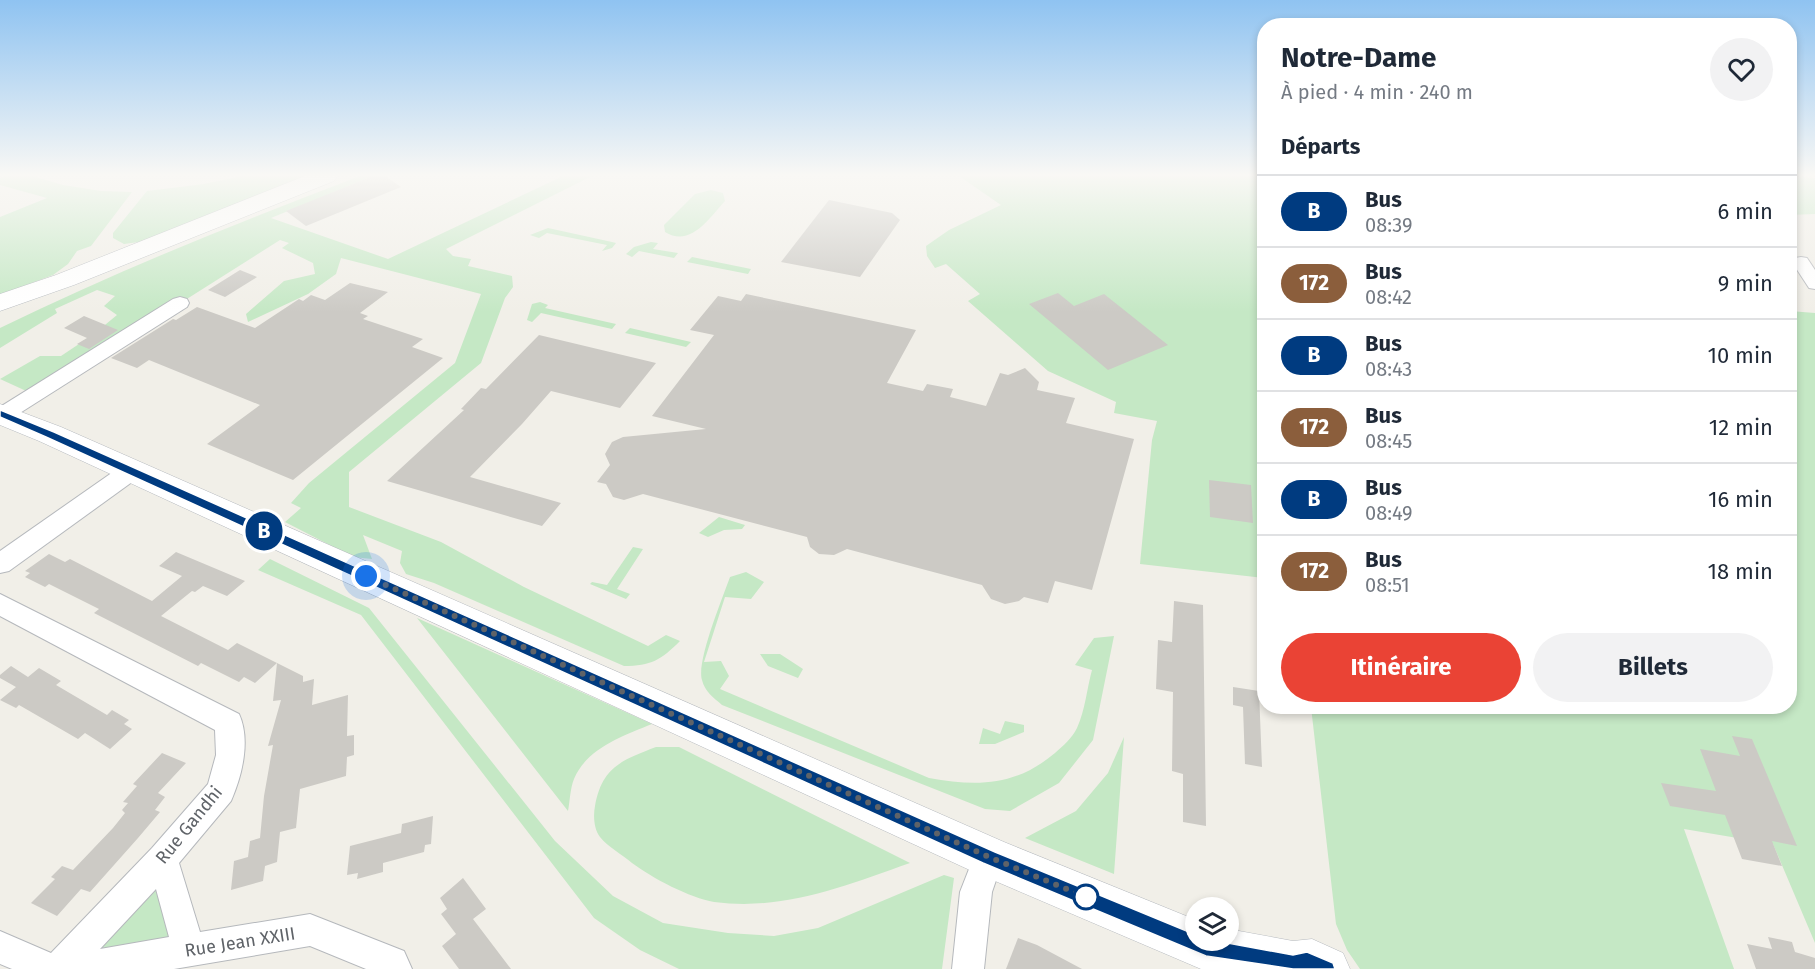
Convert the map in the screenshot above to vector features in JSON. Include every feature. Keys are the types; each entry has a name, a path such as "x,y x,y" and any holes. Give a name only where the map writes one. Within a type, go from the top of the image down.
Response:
{"main road":[{"path":"0,303 65,280 213,221"},
{"path":"0,315 65,280"},
{"path":"5,414 989,857 1185,938"},
{"path":"1213,951 1246,969"},
{"path":"1225,951 1302,967"}],"street":[{"path":"1801,262 1815,284"},
{"path":"5,414 180,303"},
{"path":"0,564 131,471"},
{"name":"Rue Gandhi","path":"0,604 229,723 231,755 221,791 163,859 59,969"},
{"path":"968,969 976,892 989,857"},
{"path":"163,859 189,950"},
{"name":"Rue Jean XXIII","path":"76,969 310,930 392,963 396,969"},
{"path":"0,947 49,969"}],"green space":[{"path":"0,221 110,221 91,246 77,251 68,264 53,275 0,295"},
{"path":"123,221 197,221 146,241 124,244 113,238 113,233"},
{"path":"244,221 280,221 388,259 468,221 502,221 446,249 453,256 471,259 468,266 512,276 513,287 505,298 481,363 349,472 349,507 441,542 524,587 648,646 666,635 680,641 655,661 624,666 434,583 406,574 400,563 402,551 363,535 372,559 353,557 285,522 301,508 291,503 309,483 455,363 481,294 341,258 336,274 308,294 248,322 246,314 284,281 315,274 313,263 282,248 289,243 280,240 35,395 0,379 40,356 61,356 94,334 117,315 104,306 115,296 97,290 55,309 57,313 0,348 0,328 89,286"},
{"path":"668,221 707,221 683,236 674,236 665,232 664,225"},
{"path":"967,221 1257,221 1257,577 1140,564 1152,440 1157,421 1114,413 1116,402 1048,371 968,301 980,294 946,264 935,268 927,256 926,246 949,230"},
{"path":"548,228 616,243 612,248 602,251 607,245 547,233 539,238 530,235"},
{"path":"651,242 658,243 653,249 678,253 674,258 639,251 632,257 626,254 634,247"},
{"path":"692,257 751,269 748,274 687,262"},
{"path":"540,302 548,305 545,308 616,324 612,329 541,313 532,322 527,320 532,304"},
{"path":"1797,312 1815,313 1815,943 1773,844 1684,829 1734,969 1360,969 1347,950 1336,924 1312,714 1797,714"},
{"path":"630,328 691,342 686,347 625,333"},
{"path":"719,517 745,525 742,529 724,530 708,537 699,533"},
{"path":"633,547 643,549 617,589 630,594 626,599 590,584 592,582 607,585"},
{"path":"270,559 369,608 555,841 613,896 663,923 728,933 774,936 818,928 944,875 954,878 942,969 679,969 640,950 594,918 361,615 258,570"},
{"path":"746,572 764,582 751,599 725,597 704,662 721,661 729,676 720,689 929,778 964,783 996,781 1011,778 1040,764 1070,738 1082,714 1092,670 1075,665 1094,638 1114,636 1093,740 1059,783 1010,811 985,809 722,705 703,684 701,671 703,659 730,577"},
{"path":"417,618 652,724 607,744 588,759 574,779 568,811"},
{"path":"760,654 780,654 803,669 798,678 768,666"},
{"path":"1005,721 1024,725 1024,732 995,744 979,744 983,728 1000,734"},
{"path":"1124,737 1114,874 1025,838 1076,811 1108,773"},
{"path":"656,747 679,747 910,863 838,888 790,900 765,903 714,902 672,887 611,848 600,837 594,822 598,793 608,774 624,761"},
{"path":"155,889 172,939 89,962 147,891"}],"building":[{"path":"300,221 318,221 306,226"},
{"path":"813,221 899,221 860,277 781,262"},
{"path":"240,270 257,277 225,297 208,290"},
{"path":"350,283 388,292 360,313 368,316 363,319 423,339 412,347 443,358 293,480 207,444 260,405 149,360 137,368 111,358 173,319 176,320 197,307 255,328 299,299 303,301 311,295 325,300"},
{"path":"1058,293 1074,306 1104,294 1168,345 1108,370 1029,304"},
{"path":"746,294 916,330 887,383 923,391 927,384 953,389 950,397 986,406 1000,373 1008,375 1025,368 1039,382 1037,390 1075,398 1066,423 1134,439 1092,590 1055,581 1048,603 1024,597 1019,601 1005,604 991,599 982,585 847,549 834,555 819,554 810,547 807,537 643,494 624,500 613,497 606,484 597,482 610,465 605,454 612,442 623,437 706,429 652,416 714,335 690,330 718,296 741,301"},
{"path":"84,316 118,330 89,349 77,344 87,338 64,328"},
{"path":"539,335 656,363 620,408 551,391 470,477 561,503 542,526 387,481 464,410 461,409 481,388 486,389"},
{"path":"1209,480 1251,485 1253,523 1210,517"},
{"path":"176,552 245,581 227,596 203,586 195,592 192,591 161,616 228,650 237,643 277,663 255,683 244,677 239,682 201,663 198,666 94,613 99,609 49,584 45,587 25,577 30,573 25,571 49,554 65,562 70,559 152,601 182,576 159,566"},
{"path":"1174,601 1203,605 1206,826 1183,822 1183,774 1172,771 1173,692 1156,689 1158,640 1172,642"},
{"path":"277,663 303,676 303,682 314,679 312,705 348,695 347,736 354,735 354,755 347,757 346,776 300,789 296,828 280,832 277,862 265,866 263,881 231,890 234,861 248,857 250,841 260,838 264,796 273,745 268,746 281,700 273,701"},
{"path":"11,666 28,677 39,668 61,681 56,685 107,715 112,710 129,720 124,724 132,729 110,749 85,733 78,739 19,705 16,708 0,700 16,687 0,678 0,675"},
{"path":"1233,687 1257,691 1262,767 1245,764 1243,707 1233,705"},
{"path":"1732,736 1752,739 1797,846 1772,841 1782,866 1742,859 1725,815 1670,806 1661,783 1716,791 1700,749 1740,756"},
{"path":"162,753 186,763 158,793 165,797 155,810 160,812 138,838 90,892 81,889 57,916 31,903 55,879 51,877 62,866 73,870 113,828 125,813 122,810 128,803 123,802 137,786 133,784"},
{"path":"433,816 431,844 425,845 424,852 383,863 383,872 357,879 358,873 347,875 350,846 401,833 402,824"},
{"path":"463,878 486,909 473,919 511,969 459,969 442,946 456,934 441,914 447,909 440,898"},
{"path":"1768,937 1792,942 1795,952 1815,958 1815,969 1756,969 1747,944 1772,949"},
{"path":"1018,938 1037,945 1082,969 1006,969"}],"bus line":[{"name":"B","path":"0,414 50,434 989,857 1206,947 1293,964 1307,960 1327,969"}],"route":[{"path":"366,576 989,857 1086,897"}]}
